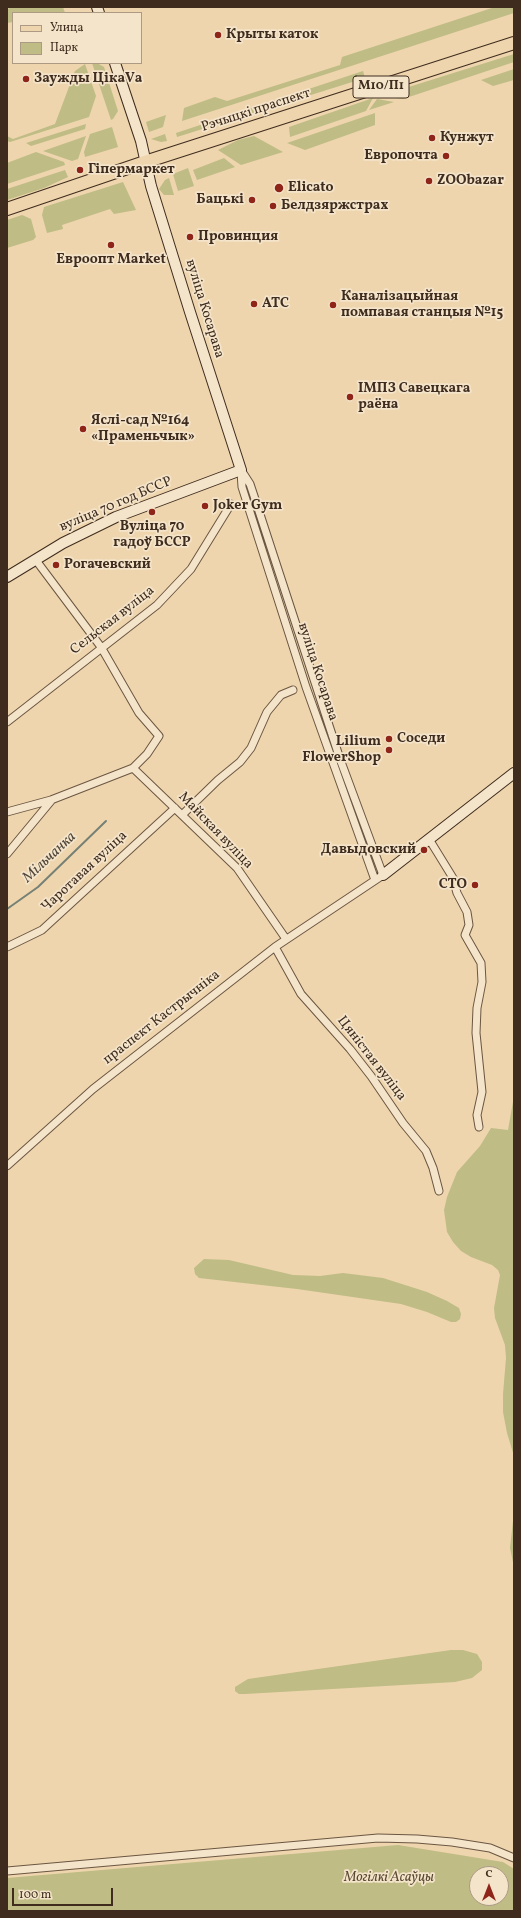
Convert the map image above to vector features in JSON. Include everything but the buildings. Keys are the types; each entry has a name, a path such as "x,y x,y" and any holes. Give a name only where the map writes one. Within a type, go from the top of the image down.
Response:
{"main road":[{"name":"Рэчыцкі праспект","path":"7,209 145,162 514,43"},
{"name":"вуліца Косарава","path":"115,64 141,141 151,186 190,312 241,470"},
{"name":"вуліца 70 год БССР","path":"7,577 63,543 116,518 241,470"},
{"path":"379,878 514,773"}],"street":[{"name":"вуліца Косарава","path":"241,470 250,484 379,878"},
{"name":"Сельская вуліца","path":"7,722 101,647 157,605 191,569 231,504"},
{"path":"7,812 51,800 133,768 158,739 158,734 139,713 101,647 35,559"},
{"path":"182,815 218,780 240,762 251,748 267,712 281,695 293,690"},
{"name":"Майская вуліца","path":"133,768 237,868 286,939"},
{"path":"7,854 51,800"},
{"name":"Чаротавая вуліца","path":"7,947 42,930 175,808"},
{"path":"429,839 453,878 457,892 467,912 469,925 466,935 481,963 482,982 477,1008 476,1033 482,1092 477,1116 478,1127"},
{"name":"праспект Кастрычніка","path":"7,1166 93,1089 275,947 379,878"},
{"name":"Цяністая вуліца","path":"275,947 301,994 350,1049 371,1076 403,1123 426,1151 433,1168 439,1191"},
{"path":"7,1871 378,1838 452,1842 490,1848 514,1858"}],"green space":[{"path":"13,7 63,7 65,12 12,12 12,22 7,23 7,9"},
{"path":"495,7 514,7 514,13 182,121 184,108 215,97 227,101 340,65 342,57"},
{"path":"514,54 514,62 403,99 380,96"},
{"path":"85,64 96,96 89,117 10,142 7,141 7,136 13,139 55,124 75,71"},
{"path":"92,64 99,64 104,67 118,111 111,120"},
{"path":"514,69 514,80 493,86 481,80"},
{"path":"363,71 365,78 177,137 176,133"},
{"path":"373,98 366,111 290,137 289,127"},
{"path":"377,99 394,102 369,110"},
{"path":"375,113 375,125 305,150 287,143"},
{"path":"166,115 163,127 149,132 146,122"},
{"path":"86,124 85,129 31,146 26,143"},
{"path":"112,127 118,147 85,157 84,152 90,134"},
{"path":"165,134 167,141 161,142 151,139"},
{"path":"86,136 78,159 72,161 43,151"},
{"path":"254,136 283,152 241,165 218,150 238,140"},
{"path":"36,152 64,162 65,165 7,184 7,163"},
{"path":"224,158 235,167 197,180 193,170"},
{"path":"188,168 194,186 178,191 173,174"},
{"path":"65,170 68,177 44,188 7,200 7,189"},
{"path":"169,178 174,195 164,195 159,189 165,180"},
{"path":"123,182 136,210 114,214 110,209 62,225 63,229 47,233 42,215 44,207"},
{"path":"22,215 31,219 36,237 33,240 7,248 7,220"},
{"path":"514,1096 514,1456 507,1433 503,1412 506,1358 505,1345 495,1318 494,1308 500,1275 498,1270 492,1265 471,1257 461,1251 453,1242 447,1232 444,1210 447,1197 457,1172 480,1146 491,1128 508,1130"},
{"path":"204,1259 229,1260 293,1275 320,1276 343,1273 383,1278 427,1292 447,1301 459,1308 461,1314 460,1319 456,1322 451,1322 427,1312 401,1304 297,1289 199,1278 195,1274 194,1268"},
{"path":"514,1512 514,1567 510,1548"},
{"path":"451,1650 463,1650 477,1654 482,1662 482,1670 472,1678 455,1682 245,1694 239,1694 235,1691 235,1687 248,1679"},
{"name":"Могілкі Асаўцы","path":"398,1845 503,1862 514,1869 514,1911 7,1911 7,1878"}],"waterway":[{"name":"Мільчанка","path":"7,909 38,887 106,821"}],"place":[{"name":"Крыты каток","path":"218,35"},
{"name":"Заужды ЦікаVа","path":"26,79"},
{"name":"Кунжут","path":"432,138"},
{"name":"Европочта","path":"446,156"},
{"name":"Гіпермаркет","path":"80,170"},
{"name":"ZOObazar","path":"429,181"},
{"name":"Elicato","path":"279,188"},
{"name":"Бацькі","path":"252,200"},
{"name":"Белдзяржстрах","path":"273,206"},
{"name":"Провинция","path":"190,237"},
{"name":"Евроопт Market","path":"111,245"},
{"name":"АТС","path":"254,304"},
{"name":"Каналізацыйная помпавая станцыя №15","path":"333,305"},
{"name":"ІМПЗ Савецкага раёна","path":"350,397"},
{"name":"Яслі-сад №164 «Праменьчык»","path":"83,429"},
{"name":"Joker Gym","path":"205,506"},
{"name":"Вуліца 70 гадоў БССР","path":"152,512"},
{"name":"Рогачевский","path":"56,565"},
{"name":"Соседи","path":"389,739"},
{"name":"Lilium FlowerShop","path":"389,750"},
{"name":"Давыдовский","path":"424,850"},
{"name":"СТО","path":"475,885"}]}
